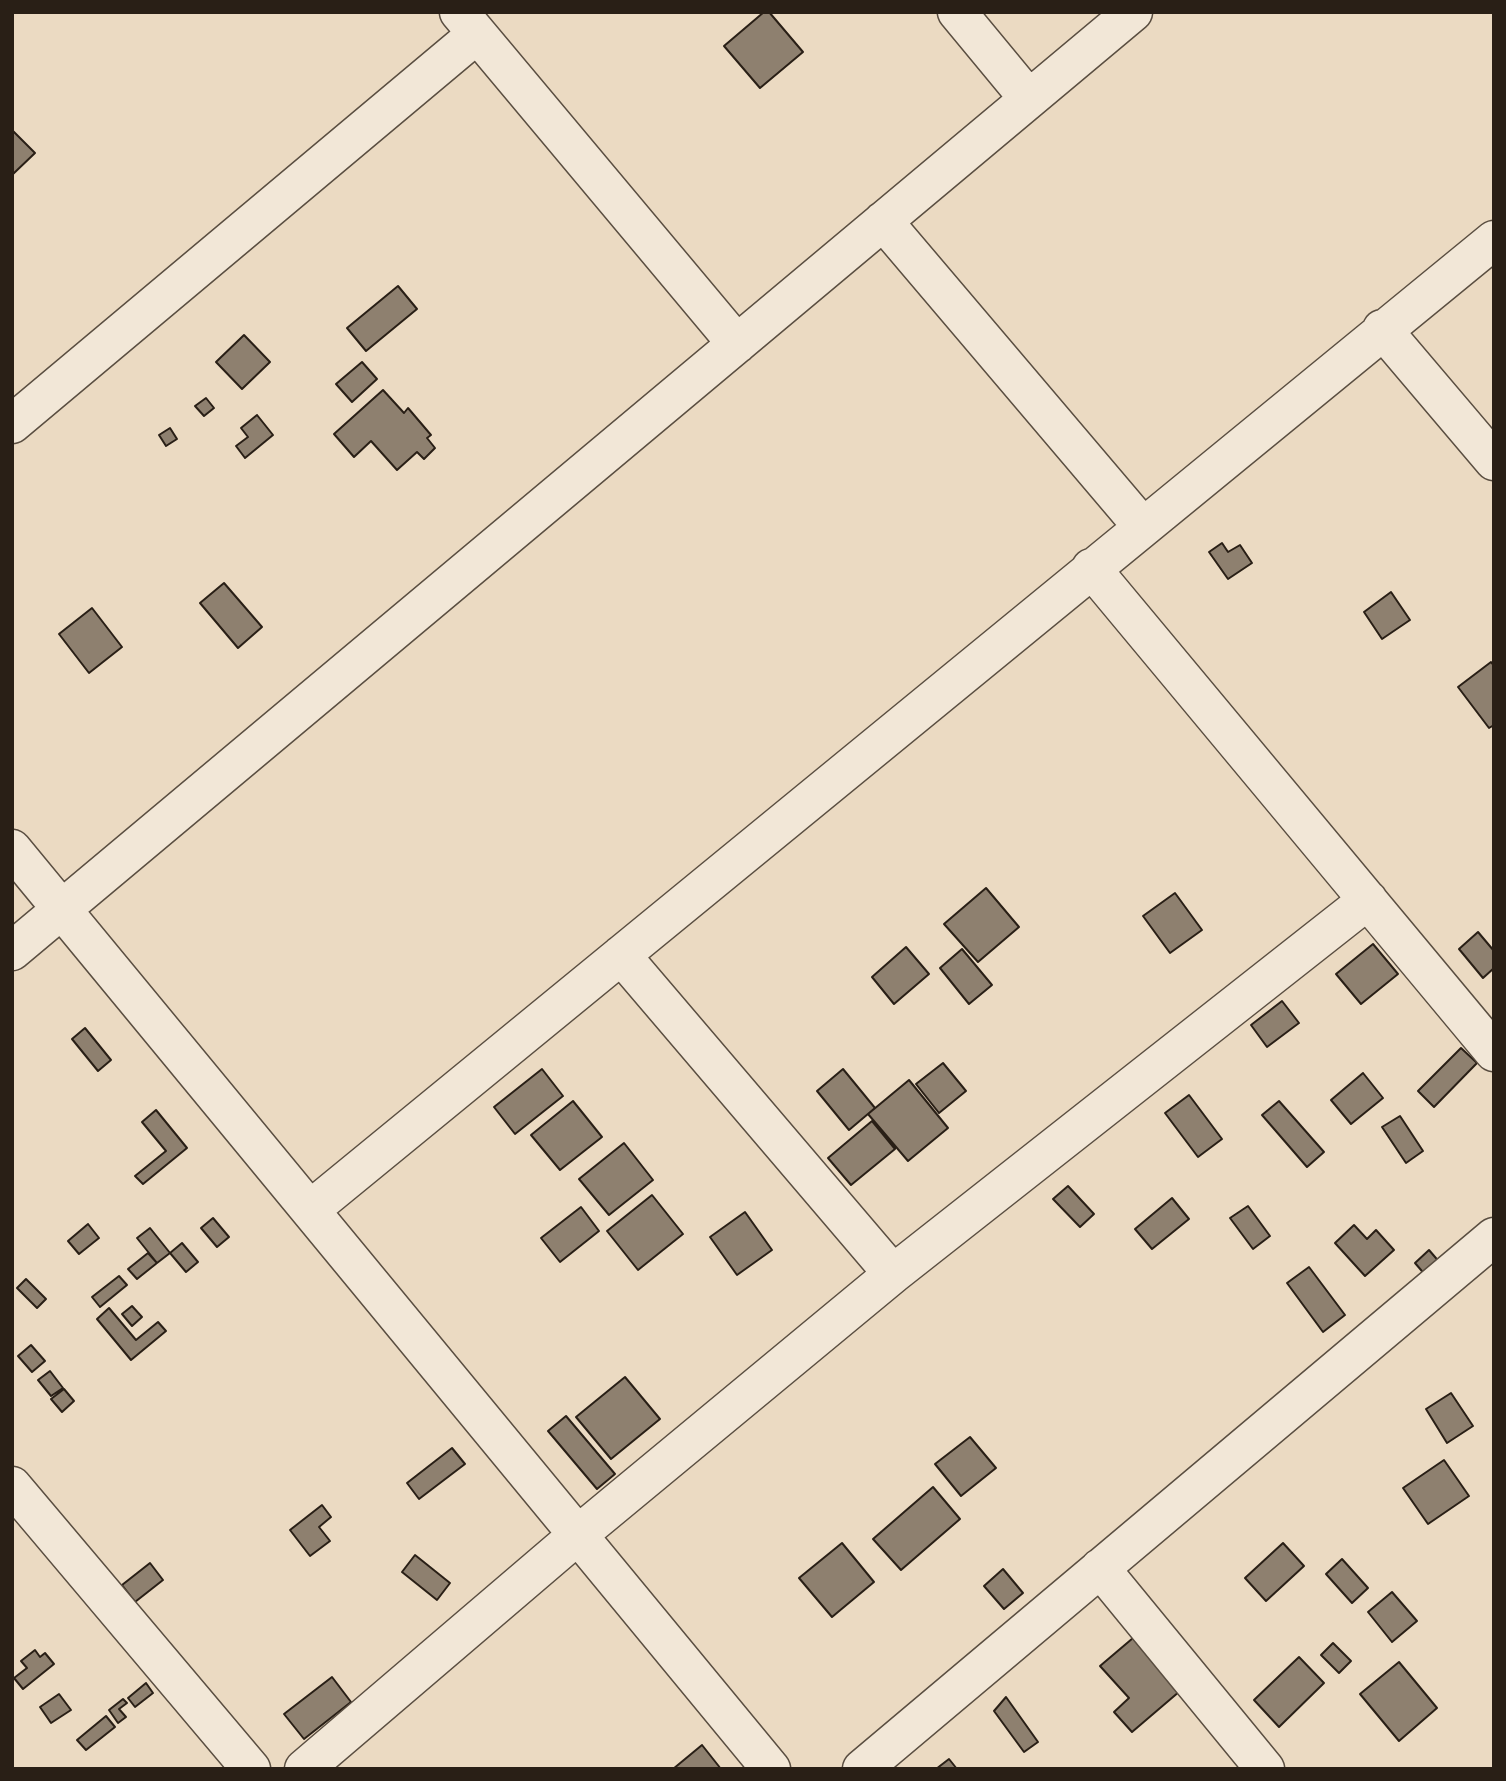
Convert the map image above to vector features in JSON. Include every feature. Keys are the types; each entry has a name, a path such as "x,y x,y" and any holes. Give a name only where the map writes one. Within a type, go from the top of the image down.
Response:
{"street":[{"path":"957,12 1029,99"},
{"path":"12,951 1133,12"},
{"path":"12,424 468,23 737,344"},
{"path":"883,221 1142,526"},
{"path":"310,1210 1382,329 1494,240"},
{"path":"1382,329 1494,461"},
{"path":"1091,568 1494,1052"},
{"path":"12,849 771,1769"},
{"path":"304,1769 579,1534 893,1274 1367,900"},
{"path":"621,954 893,1274"},
{"path":"862,1769 1494,1237"},
{"path":"12,1486 251,1769"},
{"path":"1100,1568 1265,1769"}],"building":[{"path":"764,12 769,12 803,52 760,88 724,46"},
{"path":"12,130 35,153 12,175"},
{"path":"398,286 417,309 366,351 347,328"},
{"path":"244,335 270,362 242,389 216,362"},
{"path":"362,362 377,379 352,402 336,384"},
{"path":"383,390 404,413 408,408 431,435 427,438 435,448 424,459 417,452 397,470 371,441 354,457 334,434"},
{"path":"206,398 214,408 204,416 195,406"},
{"path":"257,415 273,435 245,458 236,446 248,437 241,428"},
{"path":"170,428 177,439 166,446 159,435"},
{"path":"1222,543 1228,552 1240,545 1252,563 1228,579 1209,552"},
{"path":"224,583 262,627 238,648 200,603"},
{"path":"1391,592 1410,620 1382,639 1364,612"},
{"path":"92,608 122,647 89,673 59,634"},
{"path":"1491,662 1494,666 1494,725 1489,728 1458,687"},
{"path":"986,888 1019,927 978,962 944,924"},
{"path":"1175,893 1202,930 1170,953 1143,916"},
{"path":"1478,932 1494,951 1494,968 1483,978 1459,949"},
{"path":"1373,944 1398,974 1361,1004 1336,974"},
{"path":"906,947 929,974 894,1004 872,977"},
{"path":"962,949 992,985 969,1004 940,968"},
{"path":"1282,1001 1299,1023 1267,1047 1251,1025"},
{"path":"85,1028 111,1060 98,1071 72,1039"},
{"path":"1461,1048 1477,1063 1434,1107 1418,1091"},
{"path":"943,1063 966,1091 939,1113 916,1084"},
{"path":"542,1069 563,1096 515,1134 494,1107"},
{"path":"843,1069 875,1108 849,1130 817,1091"},
{"path":"1363,1073 1383,1098 1351,1124 1331,1100"},
{"path":"909,1080 948,1128 908,1161 868,1114"},
{"path":"1189,1095 1222,1139 1198,1157 1165,1113"},
{"path":"573,1101 602,1137 560,1170 531,1135"},
{"path":"1279,1101 1324,1152 1307,1167 1262,1115"},
{"path":"156,1110 187,1148 143,1184 135,1176 166,1151 142,1122"},
{"path":"1400,1116 1423,1151 1406,1163 1382,1127"},
{"path":"872,1121 895,1149 851,1185 828,1158"},
{"path":"624,1143 653,1180 609,1215 579,1179"},
{"path":"1068,1186 1094,1214 1080,1227 1053,1199"},
{"path":"652,1195 683,1234 638,1270 607,1231"},
{"path":"1172,1198 1189,1219 1152,1249 1135,1229"},
{"path":"1248,1206 1270,1236 1253,1249 1230,1218"},
{"path":"581,1207 599,1231 560,1262 541,1238"},
{"path":"745,1212 772,1250 737,1275 710,1237"},
{"path":"213,1218 229,1237 217,1247 201,1228"},
{"path":"88,1224 99,1238 79,1254 68,1241"},
{"path":"1354,1225 1367,1239 1376,1230 1394,1250 1365,1276 1335,1243"},
{"path":"150,1228 170,1253 157,1263 137,1238"},
{"path":"182,1243 198,1262 186,1272 170,1253"},
{"path":"1429,1250 1441,1264 1427,1277 1415,1263"},
{"path":"148,1253 157,1263 137,1279 128,1269"},
{"path":"1309,1267 1345,1315 1323,1332 1287,1283"},
{"path":"119,1276 127,1285 100,1307 92,1297"},
{"path":"26,1279 46,1299 37,1308 17,1288"},
{"path":"132,1306 142,1317 132,1326 122,1314"},
{"path":"109,1308 136,1340 158,1322 166,1331 131,1360 97,1319"},
{"path":"31,1345 45,1361 32,1372 18,1356"},
{"path":"50,1371 63,1388 51,1396 38,1380"},
{"path":"625,1377 660,1419 611,1459 576,1417"},
{"path":"64,1389 74,1401 62,1412 51,1399"},
{"path":"1451,1393 1473,1426 1447,1443 1426,1409"},
{"path":"566,1416 615,1474 597,1489 548,1431"},
{"path":"970,1437 996,1468 961,1496 935,1464"},
{"path":"452,1448 465,1464 419,1499 407,1483"},
{"path":"1444,1460 1469,1496 1428,1524 1403,1488"},
{"path":"933,1487 960,1519 901,1570 873,1539"},
{"path":"322,1505 331,1517 319,1527 330,1541 310,1556 290,1530"},
{"path":"842,1543 874,1582 832,1617 799,1578"},
{"path":"1283,1543 1304,1566 1266,1601 1245,1578"},
{"path":"415,1555 450,1583 437,1600 402,1572"},
{"path":"1342,1559 1368,1588 1352,1603 1326,1574"},
{"path":"150,1563 163,1580 135,1602 122,1585"},
{"path":"1003,1569 1023,1593 1004,1609 984,1586"},
{"path":"1392,1592 1417,1621 1392,1642 1368,1612"},
{"path":"1133,1638 1180,1691 1132,1732 1114,1712 1129,1698 1100,1666"},
{"path":"1333,1643 1351,1661 1339,1673 1321,1655"},
{"path":"35,1650 40,1657 45,1653 54,1664 23,1689 14,1678 27,1668 21,1661"},
{"path":"1299,1657 1324,1683 1279,1727 1254,1700"},
{"path":"1399,1662 1437,1708 1399,1741 1360,1694"},
{"path":"332,1677 351,1702 304,1739 284,1714"},
{"path":"146,1683 153,1693 135,1707 128,1698"},
{"path":"59,1694 71,1710 51,1723 40,1707"},
{"path":"1006,1697 1038,1742 1024,1752 994,1711"},
{"path":"123,1699 127,1703 119,1709 126,1717 118,1723 109,1710"},
{"path":"106,1716 115,1727 86,1750 77,1740"},
{"path":"702,1745 721,1769 673,1769"},
{"path":"949,1759 957,1769 936,1769"}]}
